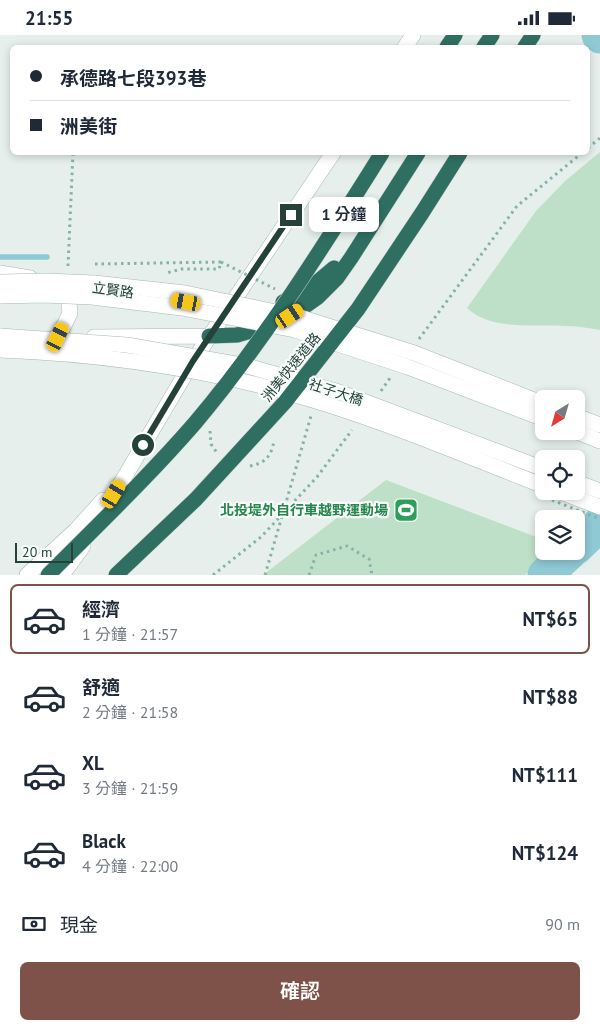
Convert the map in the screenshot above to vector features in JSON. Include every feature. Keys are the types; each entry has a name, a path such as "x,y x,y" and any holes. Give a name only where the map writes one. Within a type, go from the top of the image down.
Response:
{"highway":[{"path":"48,575 120,503 207,408 263,336 330,237 381,155"},
{"path":"209,336 237,335 261,328 290,316 318,297 337,278 417,155"},
{"name":"洲美快速道路","path":"116,575 196,499 285,402 358,309 459,155"},
{"path":"226,311 248,312 270,307 288,300 327,275 347,257 370,228"}],"street":[{"path":"62,575 97,523 209,336 333,155"},
{"name":"立賢路","path":"0,273 120,290 226,311"},
{"path":"0,282 94,283 184,293 299,317 414,353 535,400"},
{"path":"58,337 70,313 67,284"},
{"path":"0,296 92,297 182,308 295,330 408,367 535,416"},
{"name":"社子大橋","path":"0,336 127,345 247,366 339,392 535,466"},
{"path":"0,355 58,337 209,336"},
{"path":"0,350 35,351 177,369 254,385 312,400 372,419 535,482"},
{"path":"585,419 600,425"},
{"path":"585,435 600,441"},
{"path":"27,575 75,531 123,479"},
{"path":"585,485 600,491"},
{"path":"582,500 600,507"}],"path":[{"path":"590,146 600,138"},
{"path":"67,284 73,155"},
{"path":"88,264 221,262 219,269 182,269"},
{"path":"265,575 312,411"},
{"path":"309,575 316,555 347,546 369,559 372,575"}],"green space":[{"path":"600,152 600,330 574,326 513,325 488,320 467,308 536,211 565,181"},
{"name":"北投堤外自行車越野運動場","path":"386,480 535,537 535,560 542,560 525,575 263,575"}],"waterway":[{"path":"0,257 47,257"},
{"path":"585,538 600,524"},
{"path":"545,575 561,560"}],"place":[{"name":"北投堤外自行車越野運動場","path":"406,510"}],"route":[{"path":"143,445 209,336 291,215"}]}
